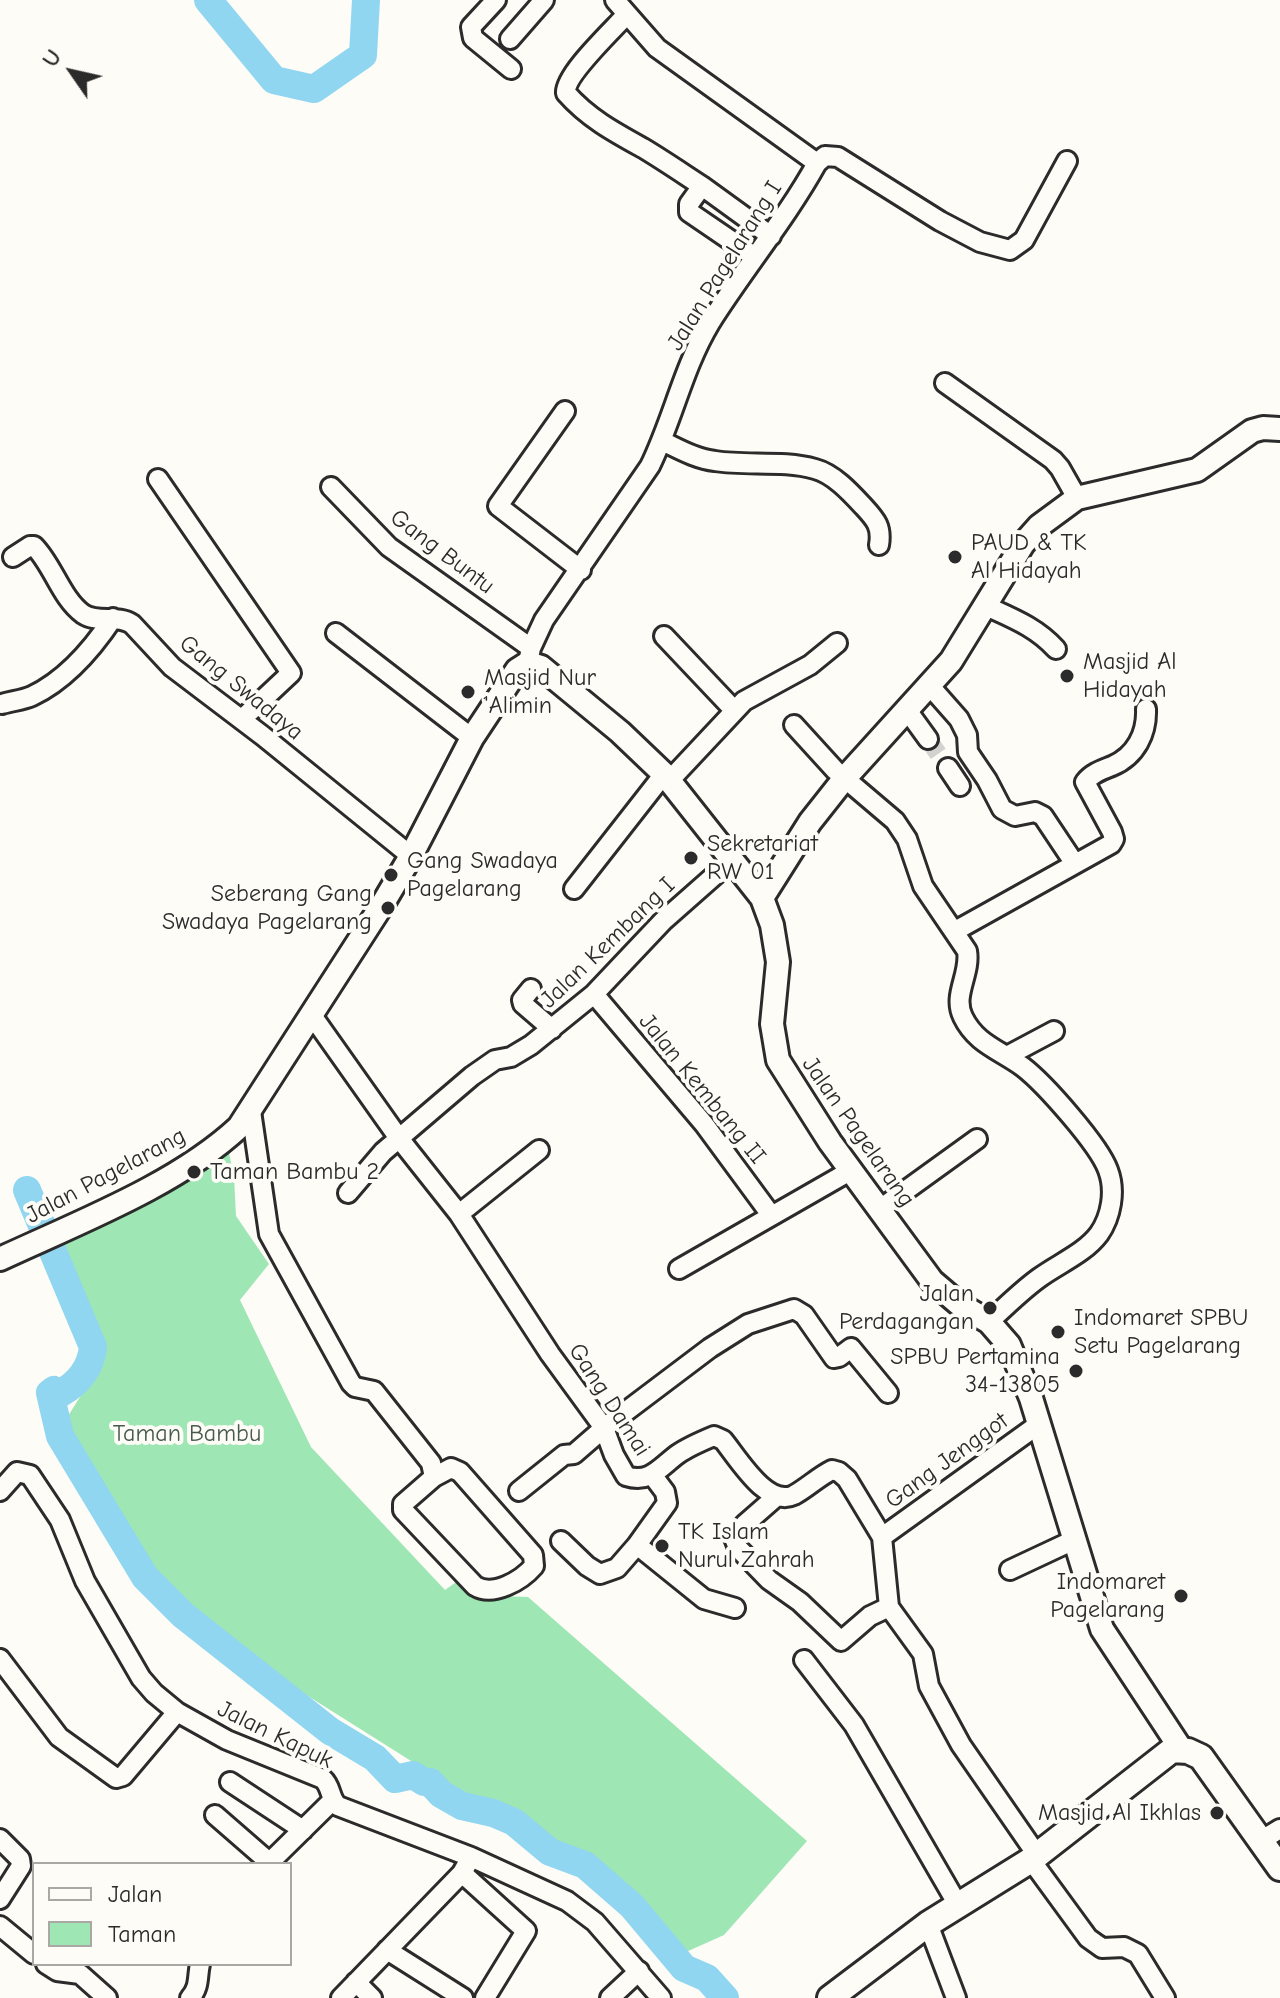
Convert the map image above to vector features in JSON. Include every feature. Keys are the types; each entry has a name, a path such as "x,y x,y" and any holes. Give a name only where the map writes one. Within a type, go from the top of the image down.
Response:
{"main road":[{"path":"830,1998 928,1924 1034,1858 1163,1755 1181,1749 1201,1757 1271,1834 1280,1868"}],"street":[{"path":"496,0 470,32 473,38 511,69"},
{"path":"510,39 544,0"},
{"path":"771,236 702,186 604,127 579,108 566,93 567,83 621,7 657,48 817,163 825,156 838,157 940,221 980,242 1010,250 1024,240 1067,161"},
{"name":"Jalan Pagelarang I","path":"530,655 544,620 639,485 662,441 692,357 710,324 817,163"},
{"path":"702,186 689,204 689,212 755,257"},
{"path":"945,383 1053,460 1077,498"},
{"path":"565,411 498,506 581,570"},
{"path":"762,898 802,833 844,779 965,641 1023,544 1039,526 1077,498 1197,470 1252,431 1280,429"},
{"path":"662,441 694,456 714,461 815,469 852,494 877,521 881,532 879,545"},
{"path":"158,479 291,673 242,719"},
{"name":"Gang Buntu","path":"331,487 389,547 530,655"},
{"name":"Gang Swadaya","path":"13,557 34,546 79,610 95,619 125,619 132,624 172,667 242,719 411,856"},
{"path":"986,606 1029,625 1056,649"},
{"path":"2,704 33,695 64,673 85,656 113,618"},
{"path":"336,633 472,738"},
{"path":"664,636 734,710"},
{"path":"574,889 667,778 734,710 756,693 810,665 837,643"},
{"name":"Jalan Pagelarang","path":"0,1259 128,1199 210,1151 239,1127 343,968 411,856 472,738 530,655 620,732 667,778 762,898 772,925 777,953 772,1035 778,1060 850,1171 932,1281 952,1299 989,1322 1009,1345 1039,1424 1102,1629 1181,1749"},
{"path":"929,685 959,719 967,735 967,750 1002,809 1015,816 1035,812 1043,816 1075,864"},
{"path":"955,931 1103,850 1114,839 1086,780 1117,764 1134,749 1142,739 1146,709"},
{"path":"907,710 928,739"},
{"path":"794,725 844,779 895,821 907,839 923,886 955,931 968,958 959,998 962,1016 972,1033 987,1046 1007,1056 1055,1097 1108,1169 1111,1195 1109,1217 1095,1239 1041,1276 989,1322"},
{"path":"948,768 960,786"},
{"name":"Jalan Kembang I","path":"348,1193 398,1137 472,1076 495,1060 511,1057 552,1029 594,994 663,921 731,861"},
{"path":"531,989 522,1000 523,1004 552,1029"},
{"name":"Jalan Kembang II","path":"594,994 704,1124 771,1215"},
{"name":"Gang Damai","path":"311,1014 398,1137 459,1214 550,1354 604,1428 626,1476 653,1476 679,1454 719,1436 762,1487 777,1496"},
{"path":"1007,1056 1054,1031"},
{"path":"251,1111 269,1234 274,1248 351,1383 355,1387 374,1391 431,1463 434,1477"},
{"path":"880,1209 977,1139"},
{"path":"459,1214 539,1150"},
{"path":"679,1269 850,1171"},
{"path":"519,1491 564,1455 574,1454 679,1370 748,1324 794,1309 806,1318 832,1357 839,1357 851,1348 888,1393"},
{"name":"Gang Jenggot","path":"882,1537 1039,1424"},
{"path":"451,1468 460,1472 533,1555 534,1566 491,1592 475,1586 403,1510 407,1498 434,1477 451,1468"},
{"path":"889,1607 870,1616 841,1641 800,1602 769,1580 738,1548 734,1538 777,1496 790,1497 828,1472 835,1470 851,1484 882,1537 889,1607 923,1654 929,1686 961,1745 1088,1938 1102,1948 1124,1947 1138,1954 1165,1998"},
{"name":"Jalan Kapuk","path":"3,1478 21,1471 30,1475 60,1520 85,1581 141,1678 177,1712 227,1740 323,1779 331,1789 332,1801 338,1806 467,1865 567,1901 595,1922 661,1998"},
{"path":"561,1541 600,1574 617,1568 667,1503 665,1492 653,1476"},
{"path":"1010,1570 1074,1540"},
{"path":"637,1545 704,1599 735,1608"},
{"path":"0,1659 59,1737 116,1778 123,1776 177,1712"},
{"path":"804,1660 854,1725 958,1905"},
{"path":"230,1782 303,1830"},
{"path":"269,1862 332,1801"},
{"path":"215,1815 267,1862"},
{"path":"0,1839 20,1859 21,1866 0,1899"},
{"path":"341,1998 467,1865 526,1931 485,1998"},
{"path":"928,1924 956,1998"},
{"path":"0,1926 32,1952"},
{"path":"387,1950 463,1998"},
{"path":"49,1966 57,1971 80,1974 107,1998"},
{"path":"190,1998 196,1991 200,1966"},
{"path":"610,1998 639,1971"},
{"path":"356,1982 372,1998"}],"green space":[{"name":"Taman Bambu","path":"227,1143 234,1177 236,1216 269,1264 240,1300 311,1447 445,1590 459,1580 477,1595 528,1597 807,1841 724,1935 686,1952 646,1909 273,1674 133,1563 63,1424 102,1362 46,1241"}],"waterway":[{"path":"208,0 274,80 314,89 363,55 366,0"},
{"path":"27,1190 93,1347 87,1368 79,1379 61,1393 54,1390 50,1393 60,1436 145,1577 183,1615 330,1731 375,1758 395,1779 413,1775 430,1782 441,1794 462,1806 493,1813 514,1822 550,1852 585,1865 632,1906 684,1968 707,1978 725,1998"}],"tunnel":[{"path":"928,739 948,768"}],"place":[{"name":"PAUD & TK Al Hidayah","path":"955,557"},
{"name":"Masjid Al Hidayah","path":"1067,676"},
{"name":"Masjid Nur 'Alimin","path":"468,692"},
{"name":"Sekretariat RW 01","path":"691,858"},
{"name":"Gang Swadaya Pagelarang","path":"391,875"},
{"name":"Seberang Gang Swadaya Pagelarang","path":"388,908"},
{"name":"Taman Bambu 2","path":"194,1172"},
{"name":"Jalan Perdagangan","path":"990,1308"},
{"name":"Indomaret SPBU Setu Pagelarang","path":"1058,1332"},
{"name":"SPBU Pertamina 34-13805","path":"1076,1371"},
{"name":"TK Islam Nurul Zahrah","path":"662,1546"},
{"name":"Indomaret Pagelarang","path":"1181,1596"},
{"name":"Masjid Al Ikhlas","path":"1217,1813"}]}
